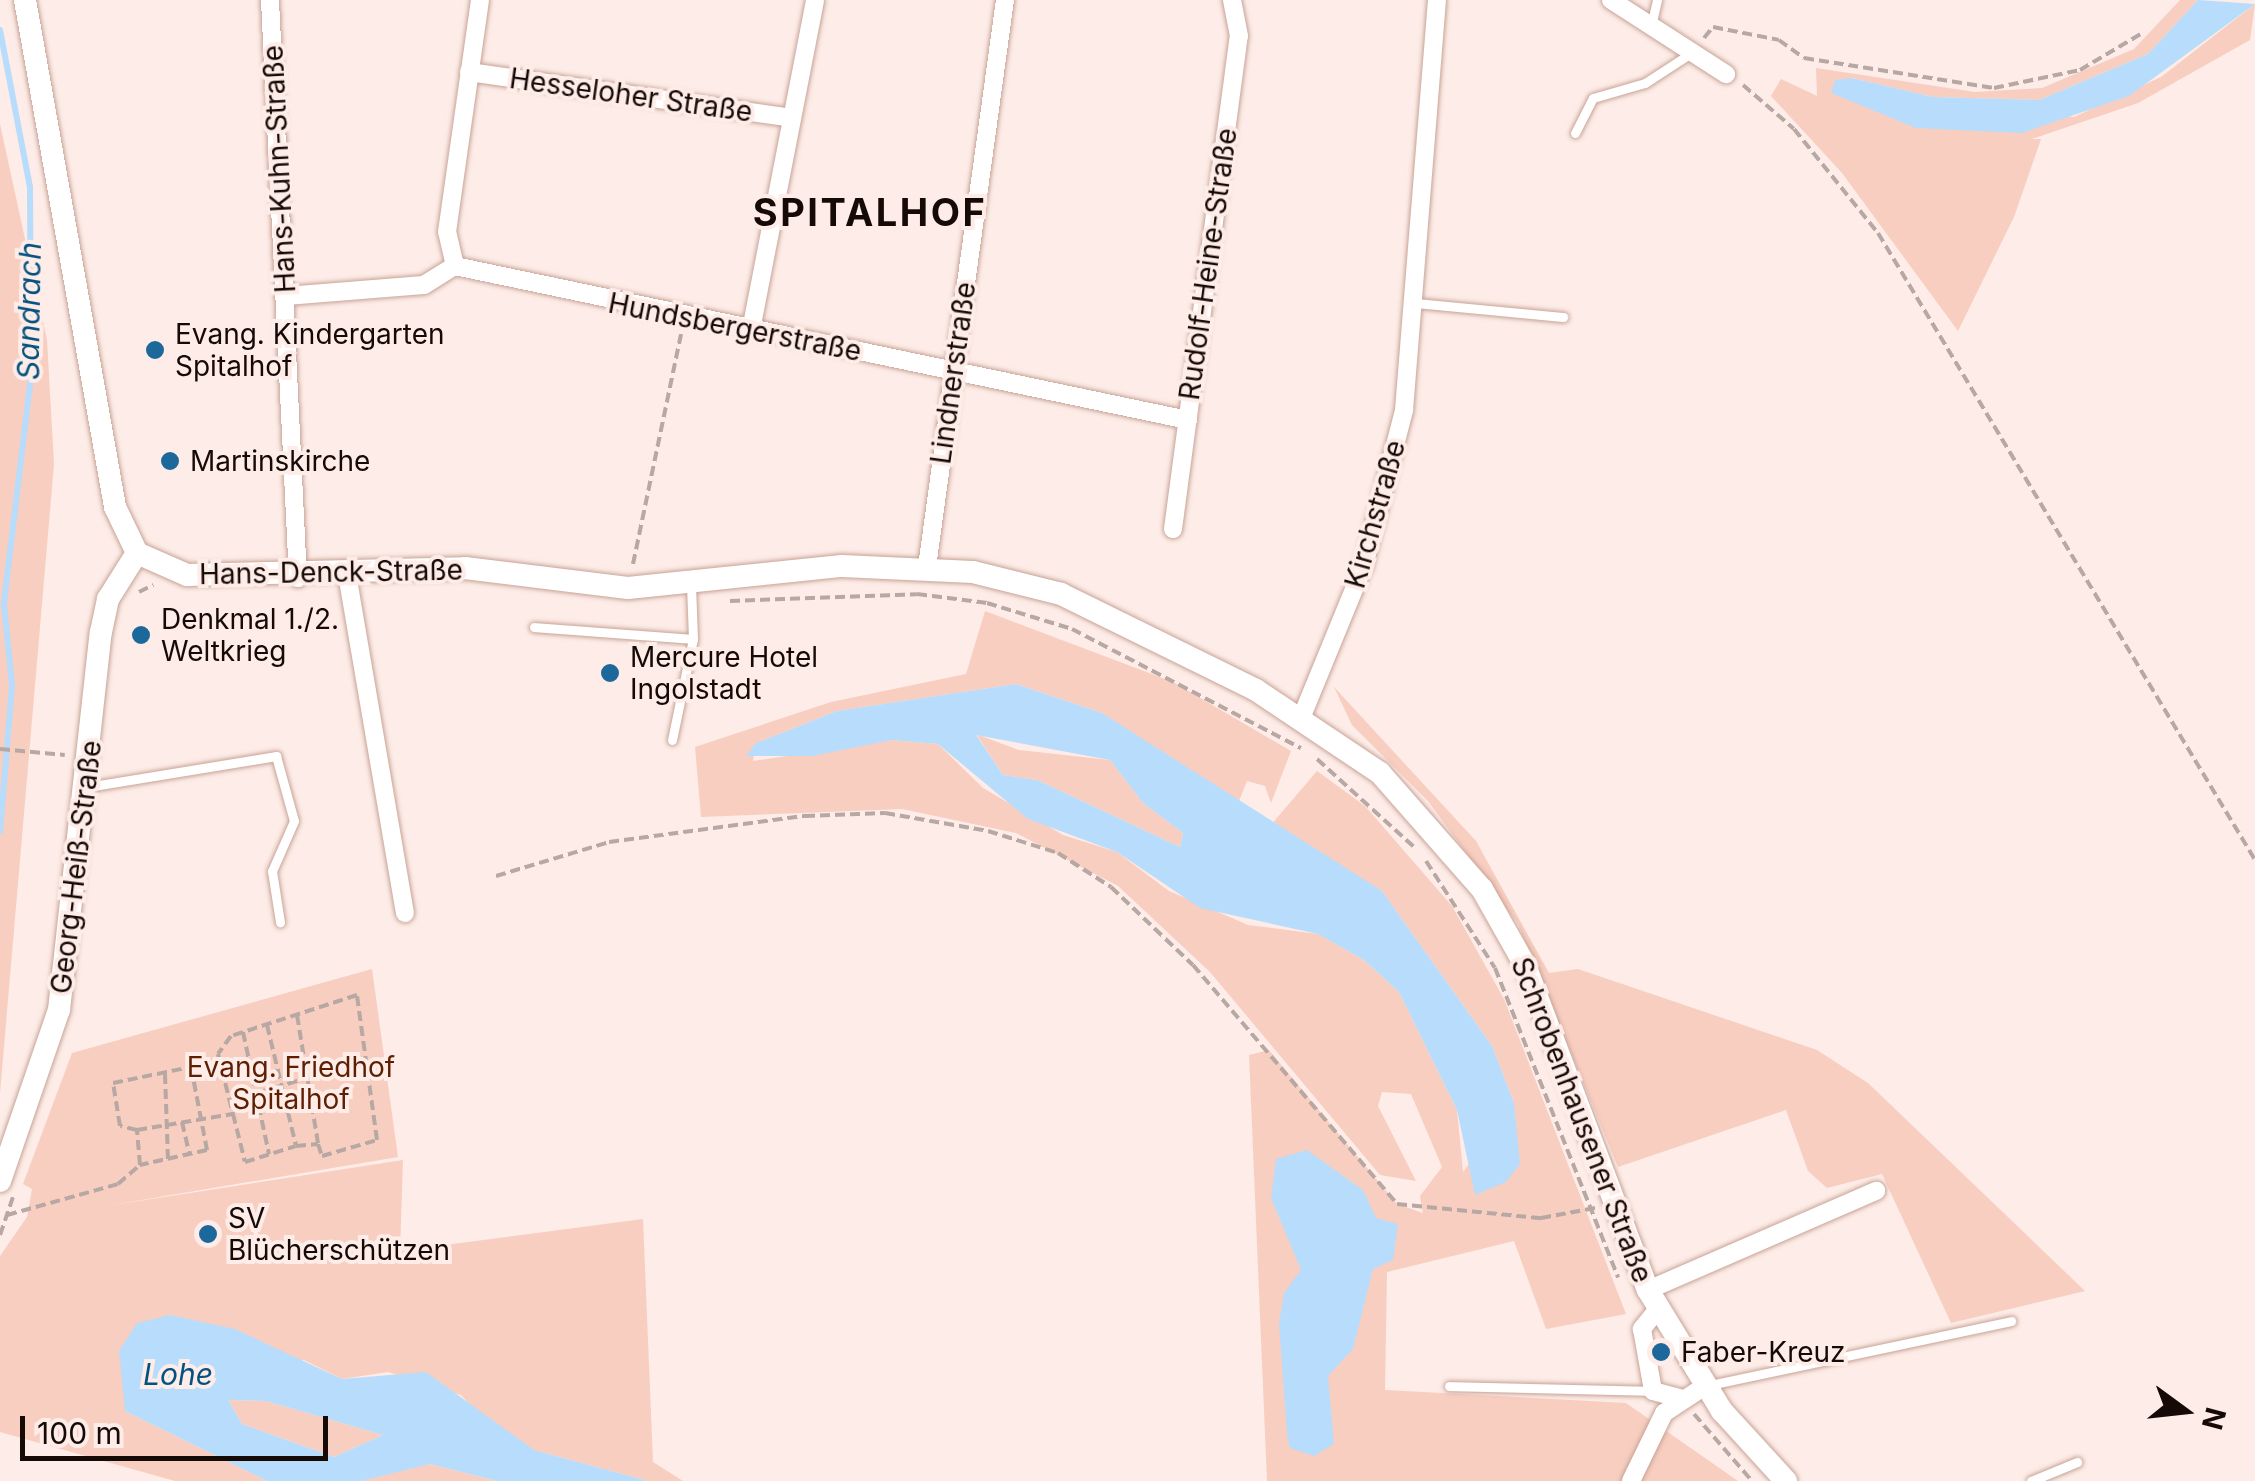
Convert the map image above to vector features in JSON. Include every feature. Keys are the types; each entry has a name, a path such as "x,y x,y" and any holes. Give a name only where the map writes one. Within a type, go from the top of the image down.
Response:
{"street":[{"path":"25,0 115,508 138,554"},
{"name":"Hans-Kuhn-Straße","path":"270,0 298,578"},
{"path":"286,296 424,285 455,266 447,232 480,0"},
{"path":"751,330 815,0"},
{"name":"Lindnerstraße","path":"927,567 1005,0"},
{"name":"Rudolf-Heine-Straße","path":"1173,529 1240,23 1232,0"},
{"name":"Kirchstraße","path":"1302,716 1382,508 1415,303 1438,0"},
{"path":"1611,0 1726,74"},
{"name":"Hesseloher Straße","path":"470,72 792,118"},
{"name":"Hundsbergerstraße","path":"455,266 1188,420"},
{"name":"Hans-Denck-Straße","path":"138,554 187,575 298,578 465,568 628,588 691,591 927,567 1061,594 1302,716"},
{"name":"Georg-Heiß-Straße","path":"0,1181 58,1010 87,787 104,615 138,554"},
{"path":"347,574 405,912"},
{"name":"Schrobenhausener Straße","path":"1302,716 1380,773 1482,889 1524,965 1644,1298 1705,1386 1786,1481"},
{"path":"1644,1298 1876,1191"},
{"name":"Schrobenhausener Straße","path":"1644,1298 1642,1329 1654,1390"},
{"path":"1631,1481 1664,1414 1705,1386"},
{"path":"1654,1390 1682,1399"}],"lane":[{"path":"1651,26 1657,0"},
{"path":"1574,133 1592,98 1645,83 1690,53"},
{"path":"1415,303 1563,318"},
{"path":"672,740 692,639 691,591"},
{"path":"534,627 692,639"},
{"path":"87,787 276,756 294,821 272,871 280,922"},
{"path":"1705,1386 2010,1321"},
{"path":"1449,1386 1654,1390"},
{"path":"2030,1481 2077,1462"}],"path":[{"path":"1690,53 1714,27 1779,40 1804,58 1994,88 2080,70 2144,32"},
{"path":"1726,74 1794,129 1878,234 2255,860"},
{"path":"628,588 684,317"},
{"path":"691,591 917,594 987,603 1088,637 1310,753 1376,806 1467,914 1587,1210 1644,1298"},
{"path":"0,748 52,754"},
{"path":"496,876 609,842 805,816 885,814 988,831 1058,854 1111,886 1218,994 1397,1204 1464,1217 1587,1210 1611,1204"},
{"path":"297,1015 322,1156 377,1140 357,995 243,1032 218,1054 245,1162 296,1146 318,1144"},
{"path":"267,1025 296,1146"},
{"path":"243,1032 268,1154"},
{"path":"0,1235 7,1215 118,1184 140,1165 208,1150 201,1119 191,1067 113,1083 120,1126 138,1130 182,1122 201,1119 233,1114"},
{"path":"165,1072 162,1126 168,1158"},
{"path":"230,1102 307,1078"},
{"path":"182,1122 190,1154"},
{"path":"138,1130 140,1165"},
{"path":"1682,1399 1752,1481"}],"green space":[{"path":"2180,0 2198,0 2148,54 2039,100 1933,97 1852,78 1831,93 2074,117 2161,77 2255,4 2250,40 2138,103 2032,139 2041,139 2014,217 1958,331 1842,173 1771,96 1781,79 1817,96 1816,68 1975,92 2042,88 2134,49"},
{"path":"0,124 47,340 54,464 0,1093"},
{"path":"985,611 1173,682 1291,751 1271,803 1265,786 1247,781 1237,806 1102,713 1016,684 837,711 756,743 753,761 892,740 938,744 983,788 1063,835 1117,852 1169,891 1248,925 1318,934 1364,960 1399,992 1457,1110 1463,1172 1514,1103 1492,1046 1382,891 1270,826 1317,771 1365,806 1452,906 1504,999 1626,1314 1546,1329 1514,1241 1387,1272 1385,1390 1626,1403 1738,1481 1267,1481 1249,1055 1269,1050 1397,1204 1423,1213 1420,1196 1442,1167 1411,1094 1382,1092 1378,1106 1416,1181 1380,1175 1210,972 1118,886 1016,833 902,809 701,817 695,747 831,702 966,674"},
{"path":"1334,687 1476,841 1549,973 1578,969 1817,1050 1868,1083 2085,1291 1951,1323 1882,1174 1827,1188 1808,1171 1786,1110 1618,1167 1518,924 1428,801 1352,725"},
{"path":"976,734 1019,750 1110,760 1143,803 1183,833 1180,847 1037,780 1003,775"},
{"name":"Evang. Friedhof Spitalhof","path":"372,969 398,1157 106,1206 403,1160 400,1251 643,1219 653,1462 683,1481 648,1481 534,1450 491,1427 461,1395 388,1372 342,1379 304,1360 125,1411 267,1481 175,1481 0,1432 0,1256 27,1217 32,1189 23,1184 72,1053"},
{"path":"228,1400 266,1401 383,1435 334,1457 242,1424"},
{"path":"430,1464 497,1481 361,1481 413,1466"}],"water":[{"path":"2198,0 2255,4 2129,96 2022,133 1916,128 1831,93 1835,80 1852,78 1933,97 2039,100 2148,54"},
{"path":"1016,684 1102,713 1382,891 1492,1046 1514,1103 1520,1164 1506,1182 1475,1195 1457,1110 1399,992 1364,960 1318,934 1200,908 1117,852 1028,819 938,744 892,740 812,756 746,756 756,743 837,711","holes":["976,735 1110,760 1143,803 1183,833 1180,847 1037,780 1003,775"]},
{"path":"1307,1150 1363,1190 1376,1218 1398,1224 1393,1260 1373,1269 1353,1349 1328,1376 1334,1444 1314,1456 1290,1448 1287,1434 1279,1323 1284,1293 1301,1270 1271,1198 1276,1159"},
{"name":"Lohe","path":"170,1315 235,1329 342,1379 426,1372 534,1450 648,1481 497,1481 430,1464 361,1481 267,1481 125,1411 119,1351 137,1323","holes":["228,1400 266,1401 383,1435 334,1457 242,1424"]}],"waterway":[{"name":"Sandrach","path":"0,30 30,187 31,376 4,604 12,686 0,832"}],"place":[{"name":"Evang. Kindergarten Spitalhof","path":"155,350"},
{"name":"Martinskirche","path":"170,461"},
{"name":"Denkmal 1./2. Weltkrieg","path":"141,635"},
{"name":"Mercure Hotel Ingolstadt","path":"610,673"},
{"name":"SV Blücherschützen","path":"208,1234"},
{"name":"Faber-Kreuz","path":"1661,1352"}],"district":[{"name":"SPITALHOF","path":"870,213"}]}
